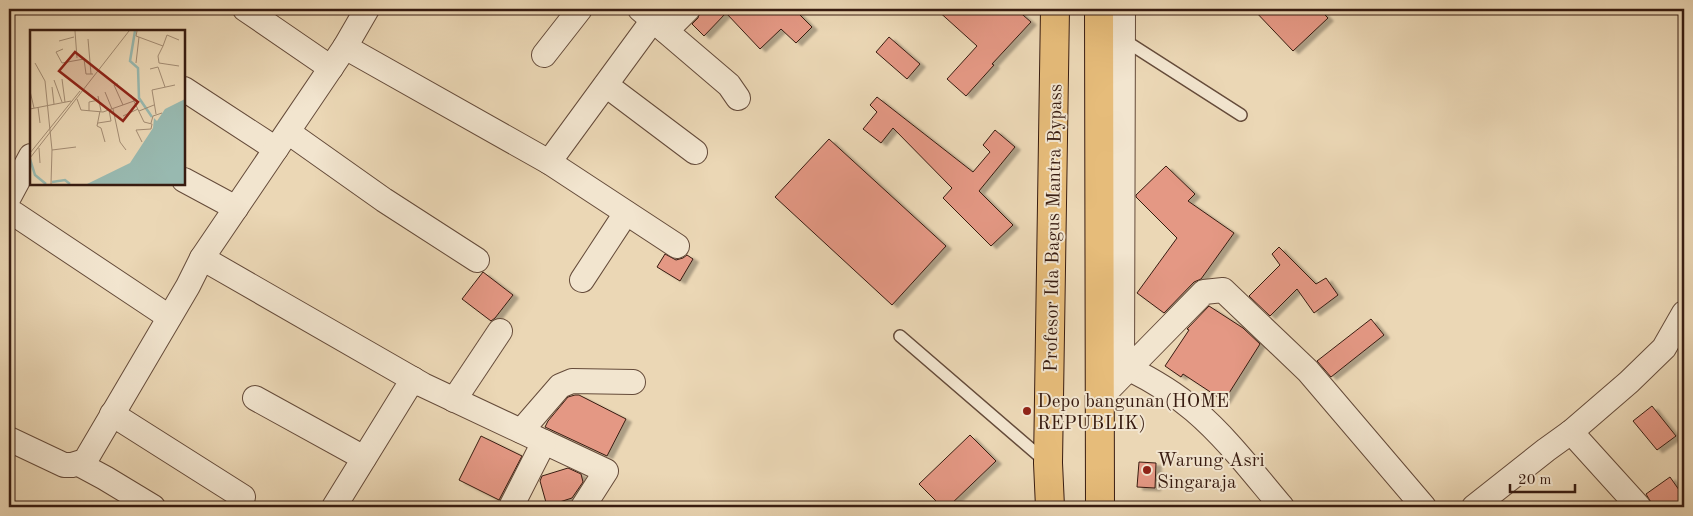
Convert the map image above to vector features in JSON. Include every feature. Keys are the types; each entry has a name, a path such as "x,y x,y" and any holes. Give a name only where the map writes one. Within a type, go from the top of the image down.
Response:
{"highway":[{"name":"Profesor Ida Bagus Mantra Bypass","path":"1050,507 1048,463 1054,9"},
{"path":"1099,9 1100,507"}],"street":[{"path":"245,9 331,68"},
{"path":"9,440 64,465 79,464 85,461 202,258 345,47 366,9"},
{"path":"544,55 580,9"},
{"path":"549,162 653,20 688,9"},
{"path":"1124,9 1125,372"},
{"path":"653,20 729,86 738,98"},
{"path":"345,47 549,162 677,246"},
{"path":"606,85 695,152"},
{"path":"185,90 282,141 384,200 477,260"},
{"path":"9,196 30,158"},
{"path":"185,181 236,208"},
{"path":"9,211 169,317"},
{"path":"582,280 626,212"},
{"path":"202,258 412,380 606,471 587,506"},
{"path":"1100,398 1204,292 1223,290 1308,371 1424,507"},
{"path":"1474,507 1532,460 1571,432 1629,382 1664,348 1684,313"},
{"path":"454,400 500,331"},
{"path":"1125,372 1156,383 1195,411 1240,458 1282,507"},
{"path":"334,507 412,380"},
{"path":"521,431 564,383 572,381 633,382"},
{"path":"255,398 364,458"},
{"path":"112,414 243,497"},
{"path":"1571,432 1639,507"},
{"path":"511,507 544,442"},
{"path":"79,464 153,507"}],"lane":[{"path":"1124,40 1241,115"},
{"path":"900,336 1048,463"}],"building":[{"path":"701,9 794,9 812,27 796,43 781,29 760,49 726,13 704,36 692,24 698,18"},
{"path":"936,9 1016,9 1031,22 992,64 994,65 966,96 947,79 977,46"},
{"path":"1253,9 1319,9 1328,18 1293,51"},
{"path":"889,37 920,64 907,79 876,52"},
{"path":"877,97 973,172 990,152 983,145 995,130 1015,147 979,191 1013,225 991,246 943,198 952,188 893,128 881,143 863,129 877,112 870,105"},
{"path":"829,139 946,246 892,305 775,197"},
{"path":"1166,166 1195,194 1188,201 1234,233 1201,279 1194,282 1164,313 1137,293 1177,238 1136,195"},
{"path":"1279,247 1316,284 1326,278 1338,295 1314,313 1297,289 1270,316 1249,296 1280,265 1272,254"},
{"path":"665,254 676,260 687,255 693,259 680,281 657,267"},
{"path":"483,272 513,295 491,321 462,299"},
{"path":"1209,306 1243,328 1260,344 1224,401 1183,374 1181,377 1165,366 1189,330 1187,329"},
{"path":"1371,319 1384,335 1331,377 1317,361"},
{"path":"579,395 626,419 607,456 545,427 568,397"},
{"path":"1652,406 1676,436 1657,450 1633,421"},
{"path":"970,435 996,461 948,507 942,507 919,484"},
{"path":"481,436 522,456 499,500 459,480"},
{"path":"1139,462 1156,463 1155,488 1137,487"},
{"path":"568,468 581,474 583,482 572,498 547,506 540,481 542,476"},
{"path":"1670,477 1684,499 1674,507 1652,507 1646,494"}],"place":[{"name":"Depo bangunan(HOME REPUBLIK)","path":"1027,411"},
{"name":"Warung Asri Singaraja","path":"1147,470"}]}
